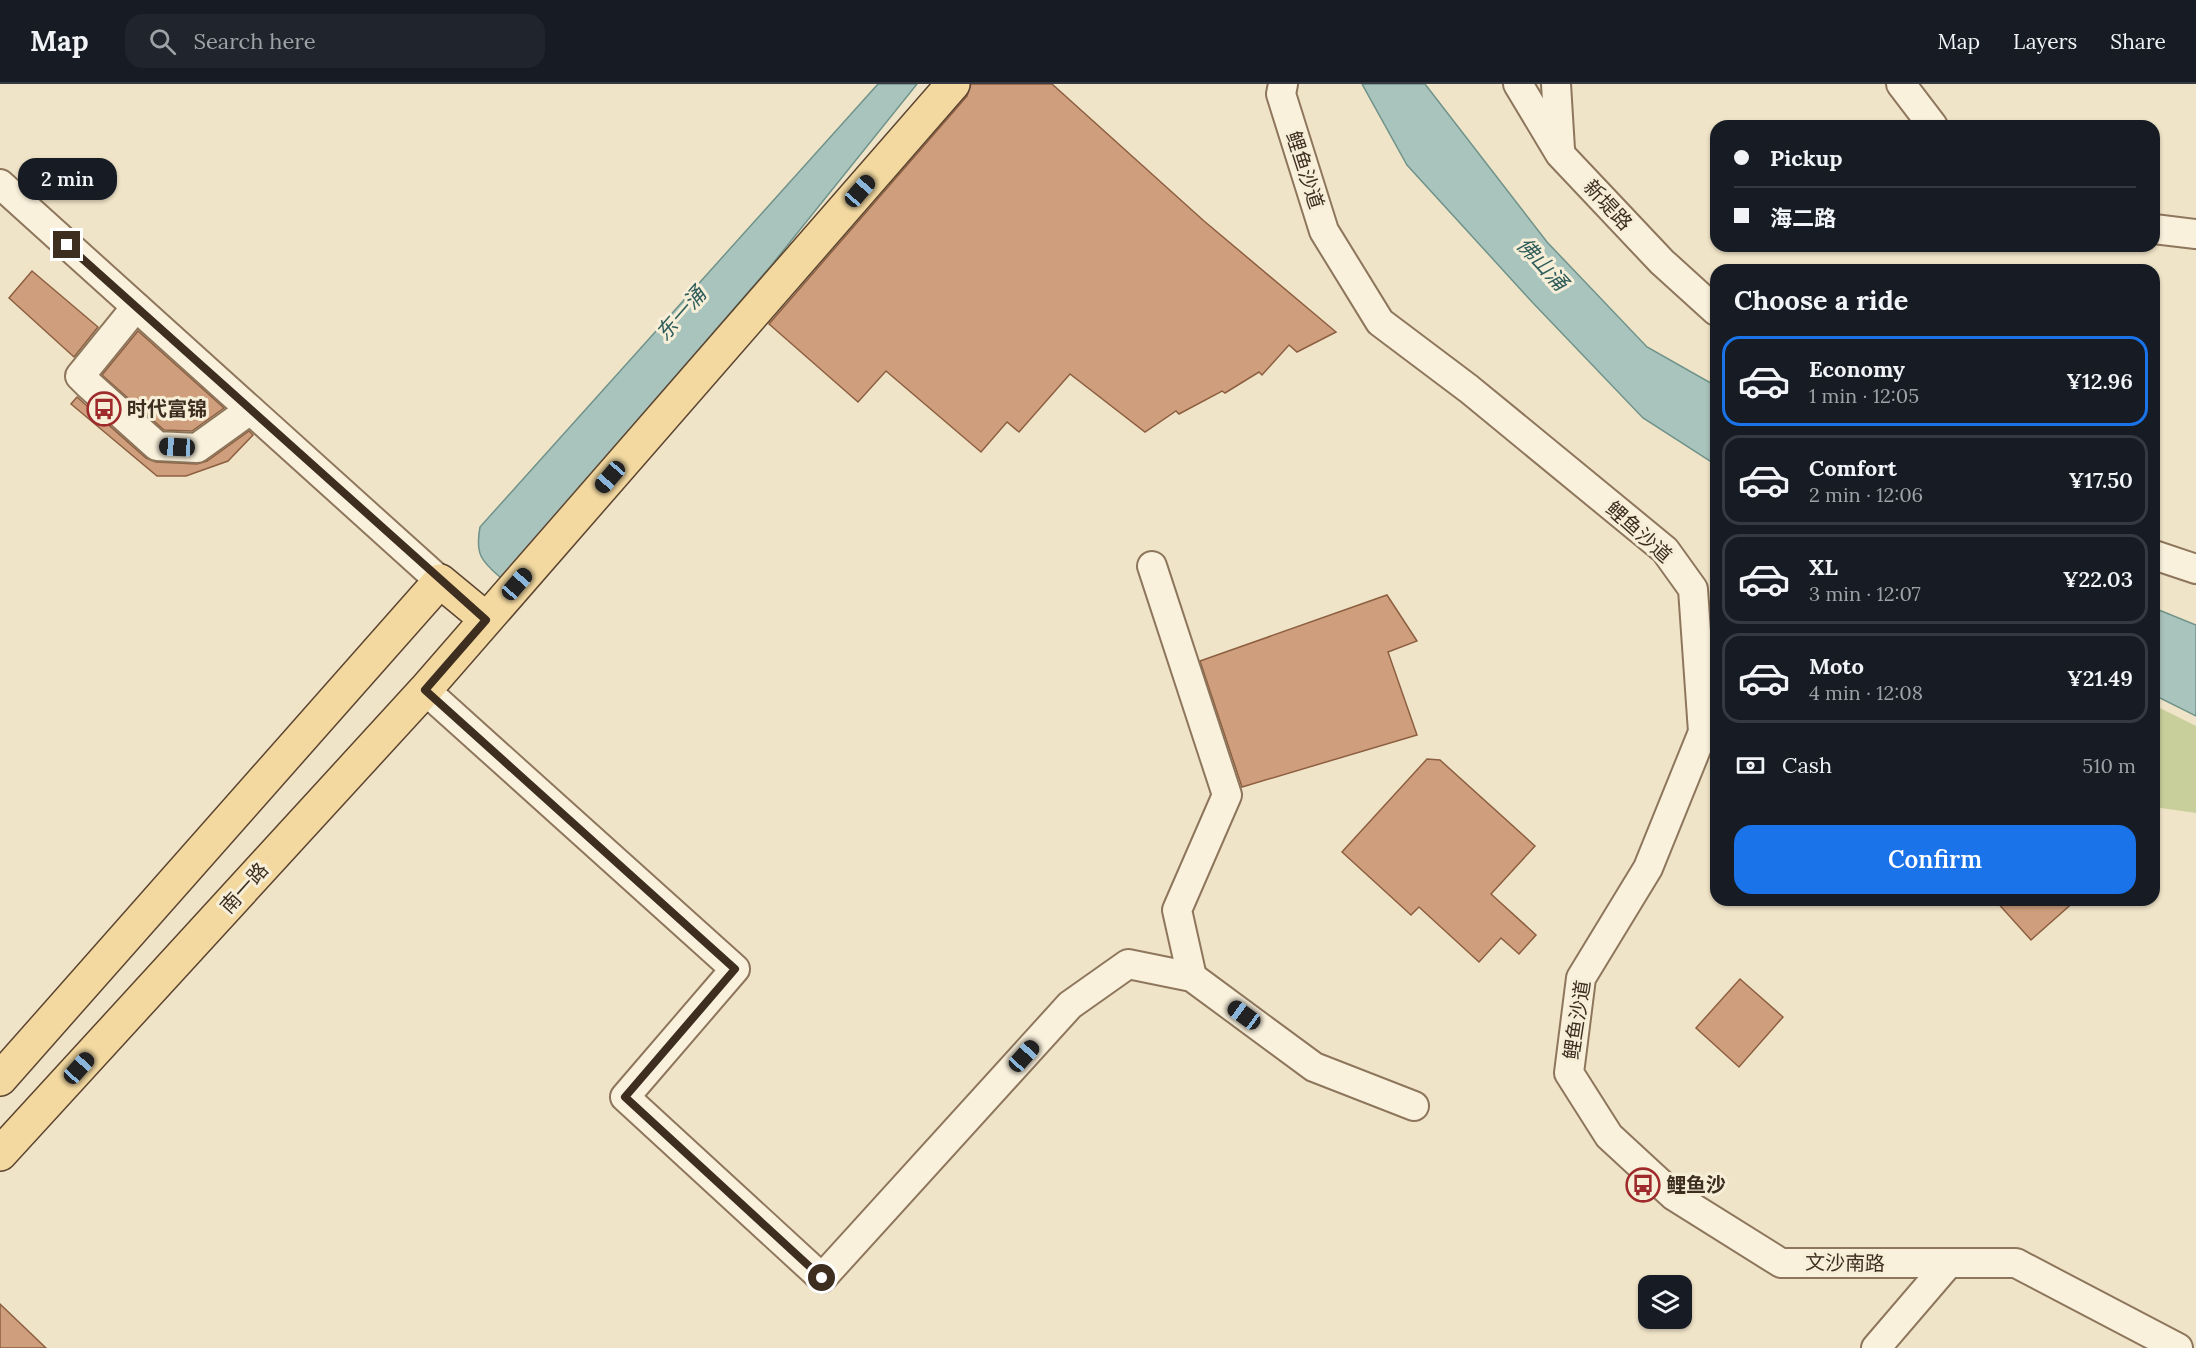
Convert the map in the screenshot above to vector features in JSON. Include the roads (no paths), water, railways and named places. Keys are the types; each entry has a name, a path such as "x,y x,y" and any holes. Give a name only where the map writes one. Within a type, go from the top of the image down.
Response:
{"main road":[{"name":"南一路","path":"0,1154 425,690 953,84"},
{"path":"0,1079 440,581 486,620"}],"street":[{"name":"鲤鱼沙道","path":"1283,84 1281,94 1324,231 1380,322 1469,389 1665,550 1693,589 1703,732 1648,868 1581,978 1569,1073"},
{"name":"新堤路","path":"1518,84 1560,154 1662,262 1710,306"},
{"path":"1556,84 1560,154"},
{"path":"1901,84 1928,120"},
{"path":"0,184 440,581"},
{"path":"2160,230 2196,234"},
{"path":"136,307 80,376 102,397 157,446 197,448 250,410"},
{"path":"2160,557 2196,569"},
{"path":"1152,566 1227,795 1177,910 1192,977"},
{"path":"425,690 735,969 625,1097 822,1278 1070,1005 1128,964 1192,977 1314,1067 1414,1106"},
{"name":"文沙南路","path":"1569,1073 1609,1136 1674,1196 1781,1263 2016,1263 2178,1348"},
{"path":"1876,1348 1948,1264"}],"water":[{"name":"东一涌","path":"878,84 917,84 770,267 501,578 484,562 481,556 478,544 480,527"},
{"name":"佛山涌","path":"1362,84 1425,84 1547,242 1647,347 1710,383 1710,461 1643,418 1533,303 1407,165"},
{"path":"2160,610 2196,625 2196,716 2160,698"}],"place":[{"name":"时代富锦","path":"104,409"},
{"name":"鲤鱼沙","path":"1643,1185"}]}
